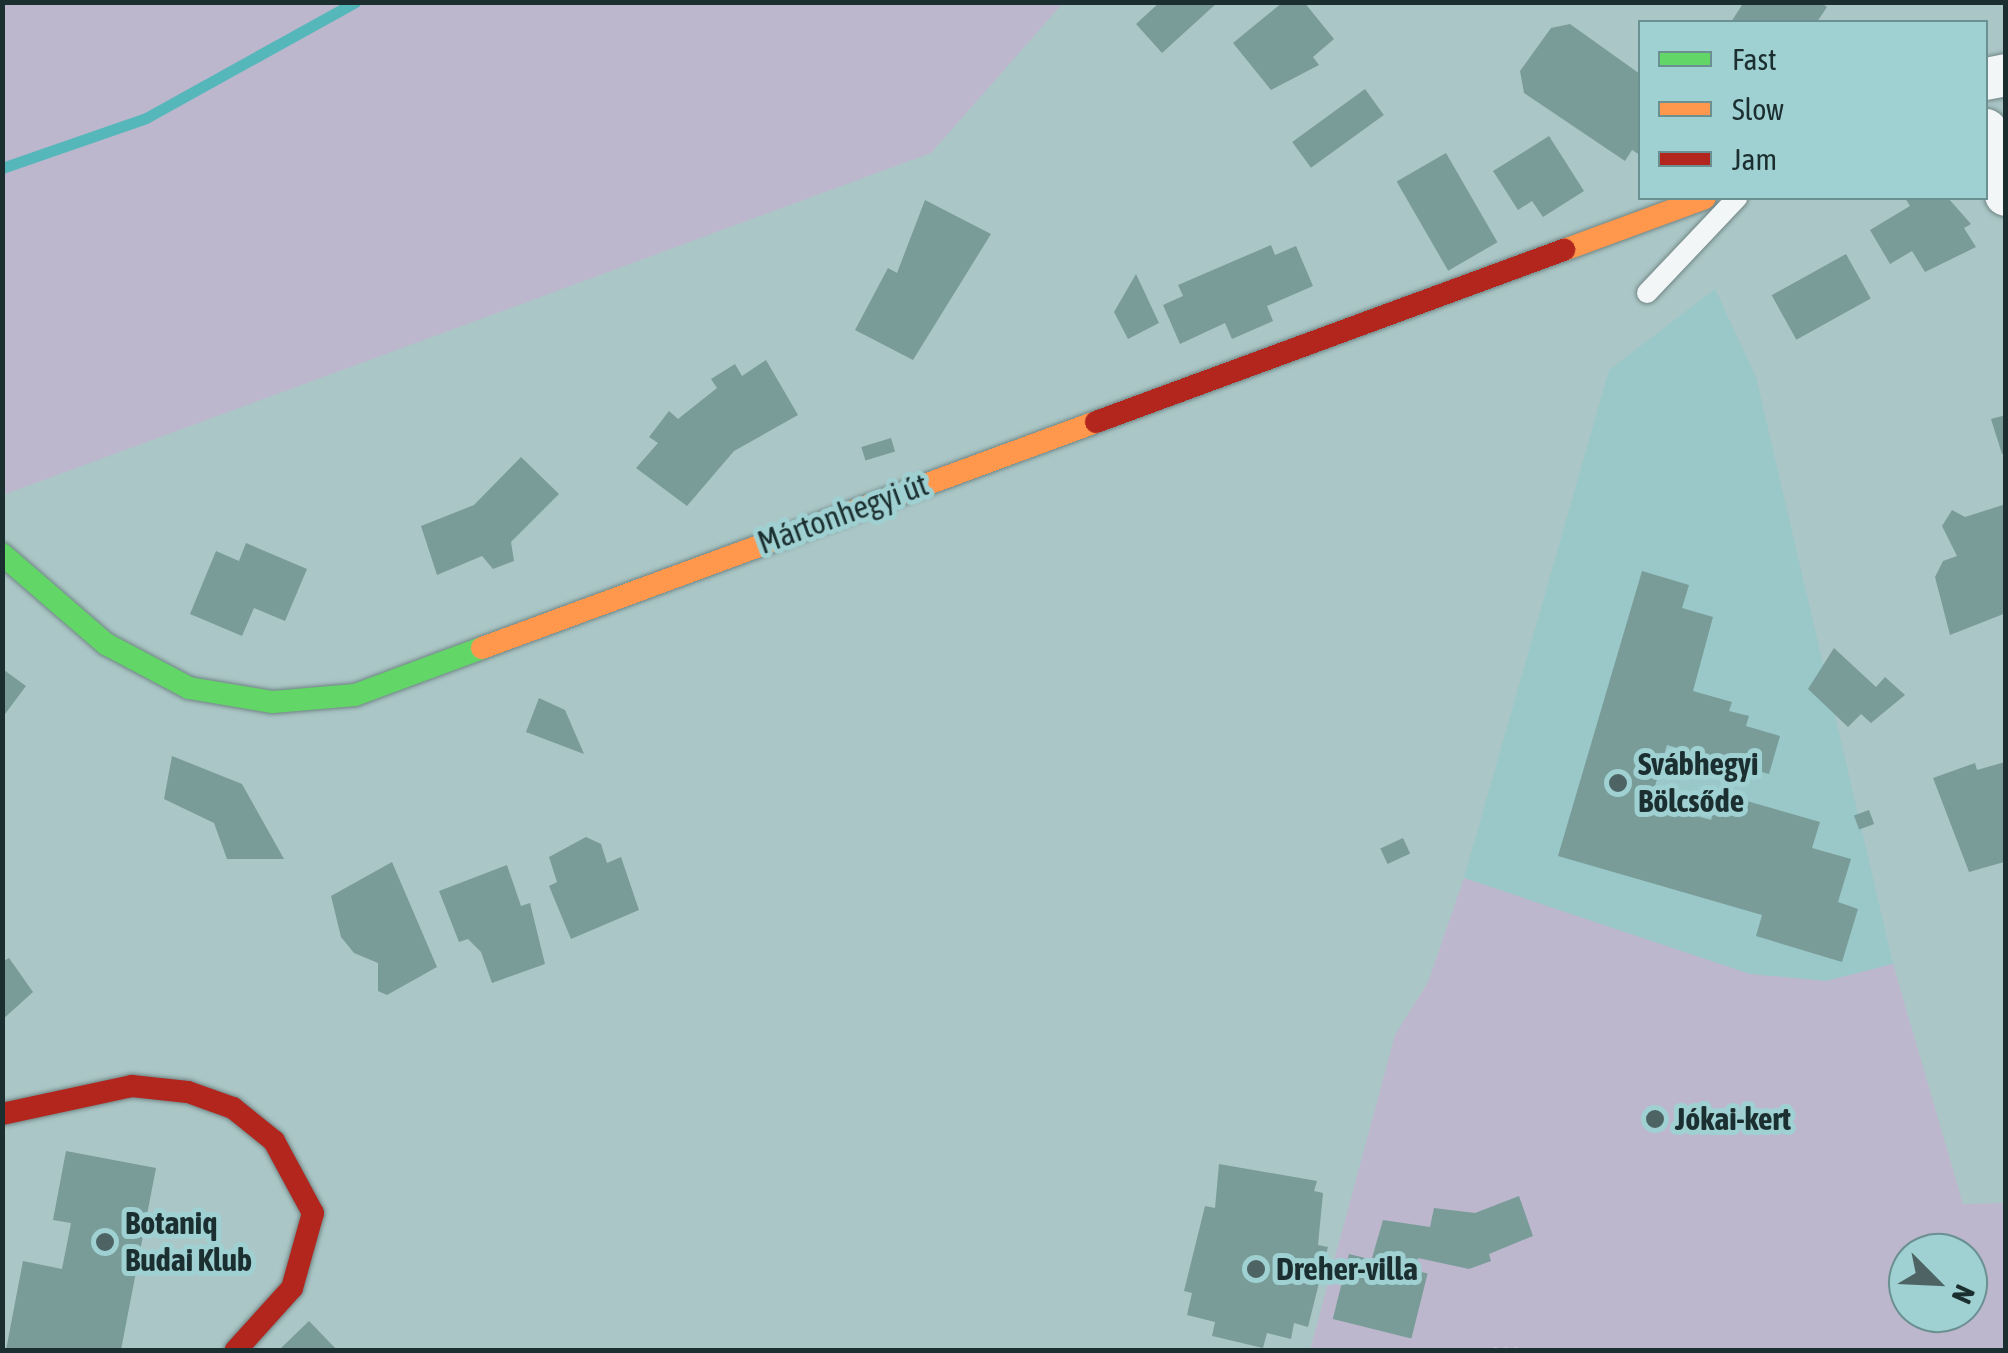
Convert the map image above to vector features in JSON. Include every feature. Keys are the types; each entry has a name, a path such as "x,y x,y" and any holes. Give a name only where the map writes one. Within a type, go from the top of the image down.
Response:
{"street":[{"path":"1988,136 2006,195"},
{"name":"Mártonhegyi út","path":"2,554 106,644 189,688 273,702 355,695 1700,200"},
{"path":"2,1114 132,1086 188,1092 233,1108 274,1141 313,1213 306,1250 292,1288 236,1350"}],"lane":[{"path":"1647,293 1734,200"}],"path":[{"path":"1494,1350 1500,1344 1524,1350"}],"shaded area":[{"path":"2,3 1063,3 931,153 3,495"},
{"path":"1715,289 1756,377 1893,964 1826,981 1750,974 1464,878 1609,370"},
{"name":"Jókai-kert","path":"1464,878 1750,974 1826,981 1893,964 1963,1204 2005,1203 2005,1350 1310,1350 1395,1035 1428,982"}],"building":[{"path":"1160,2 1218,2 1162,53 1136,24"},
{"path":"1283,2 1304,2 1334,39 1313,57 1319,65 1271,90 1233,43"},
{"path":"1744,2 1820,2 1827,7 1818,20 1732,20"},
{"path":"1570,24 1638,73 1638,154 1632,150 1625,161 1524,93 1520,71 1551,28"},
{"path":"1365,89 1384,115 1311,168 1292,142"},
{"path":"1549,136 1584,191 1543,217 1532,201 1518,210 1493,171"},
{"path":"1446,153 1498,242 1448,271 1397,182"},
{"path":"925,200 991,234 913,360 855,330 888,268 897,273"},
{"path":"1906,200 1950,200 1971,224 1964,228 1976,247 1925,272 1912,251 1890,264 1870,230 1910,206"},
{"path":"1271,245 1275,255 1296,246 1313,286 1267,306 1273,321 1232,339 1225,323 1180,344 1163,305 1183,296 1178,285"},
{"path":"1846,254 1871,299 1796,340 1772,295"},
{"path":"1136,274 1159,323 1128,339 1114,312"},
{"path":"766,360 798,415 734,451 687,506 636,468 658,443 649,437 669,411 678,419 717,388 711,379 735,364 742,376"},
{"path":"2006,415 2006,453 2002,454 1991,419"},
{"path":"891,438 895,451 865,460 861,447"},
{"path":"521,457 559,494 511,542 514,561 493,569 482,556 437,575 421,526 474,505"},
{"path":"2006,504 2006,613 1950,635 1935,577 1943,561 1957,556 1942,526 1952,510 1965,517"},
{"path":"246,543 307,569 285,621 254,608 242,636 190,614 216,551 239,561"},
{"name":"Svábhegyi Bölcsőde","path":"1642,571 1689,585 1682,608 1713,617 1693,691 1732,702 1729,711 1749,716 1746,726 1780,736 1769,774 1667,745 1650,803 1711,820 1719,793 1820,822 1812,848 1851,859 1838,902 1858,909 1842,962 1756,936 1762,915 1558,856"},
{"path":"2,648 4,670 26,686 2,718"},
{"path":"1834,648 1876,687 1885,677 1905,695 1871,723 1861,714 1848,727 1808,689"},
{"path":"539,698 565,710 584,754 526,732"},
{"path":"172,756 242,784 284,859 227,859 214,823 164,799"},
{"path":"2005,762 2006,854 2004,862 1969,872 1933,778 1975,763 1977,770"},
{"path":"1869,810 1874,824 1859,830 1854,815"},
{"path":"586,837 601,844 607,863 621,857 639,910 571,939 549,886 557,882 549,857"},
{"path":"1403,838 1410,853 1388,864 1380,849"},
{"path":"392,862 437,967 387,995 378,991 378,963 354,953 341,937 331,896"},
{"path":"507,865 521,906 530,903 545,964 492,983 481,952 468,939 459,942 439,891"},
{"path":"9,958 33,992 2,1020 2,962"},
{"name":"Botaniq Budai Klub","path":"66,1151 156,1168 121,1350 6,1350 23,1261 62,1269 71,1223 53,1220"},
{"name":"Dreher-villa","path":"1219,1164 1317,1181 1314,1191 1323,1193 1318,1245 1328,1247 1308,1327 1294,1323 1291,1339 1267,1333 1263,1348 1212,1336 1215,1322 1187,1315 1192,1293 1184,1291 1205,1206 1215,1208"},
{"path":"1519,1196 1533,1236 1489,1254 1491,1261 1469,1269 1418,1258 1415,1269 1372,1258 1383,1220 1430,1227 1434,1208 1475,1213"},
{"path":"1349,1254 1428,1274 1411,1339 1333,1319"},
{"path":"309,1321 337,1350 279,1350"}],"waterway":[{"path":"2,168 146,118 355,2"}],"traffic: fast":[{"path":"2,554 106,644 189,688 273,702 355,695 482,648"}],"traffic: slow":[{"path":"1564,250 1700,200"},
{"path":"482,648 1096,422"}],"traffic: jam":[{"path":"1096,422 1564,250"},
{"path":"2,1114 132,1086 188,1092 233,1108 274,1141 313,1213 292,1288 236,1350"}],"place":[{"name":"Svábhegyi Bölcsőde","path":"1618,783"},
{"name":"Jókai-kert","path":"1655,1119"},
{"name":"Botaniq Budai Klub","path":"105,1242"},
{"name":"Dreher-villa","path":"1256,1269"}]}
